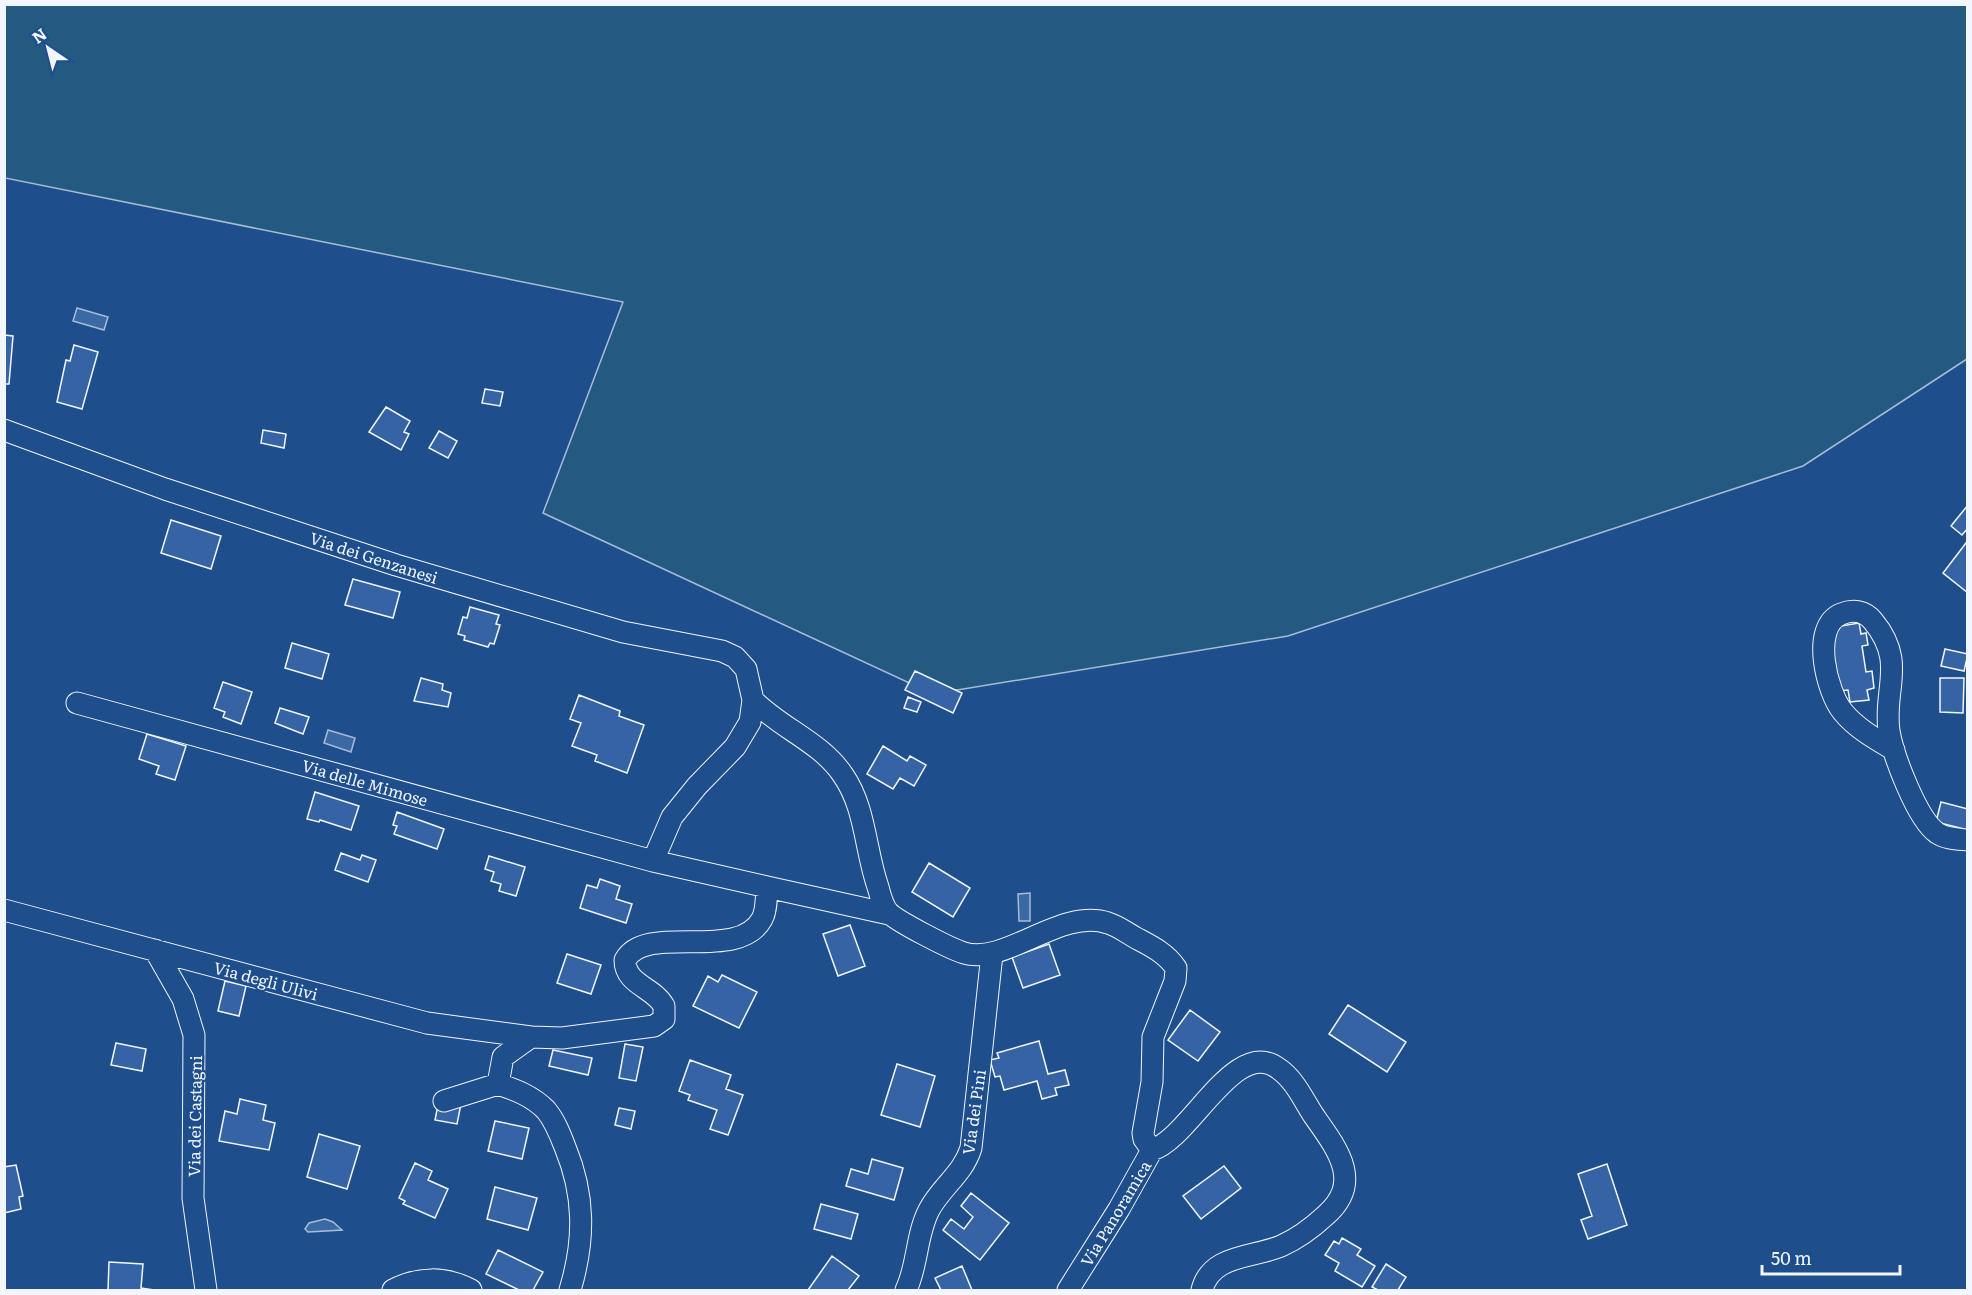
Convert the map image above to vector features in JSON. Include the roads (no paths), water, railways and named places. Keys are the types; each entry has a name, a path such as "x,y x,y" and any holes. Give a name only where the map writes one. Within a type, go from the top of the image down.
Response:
{"street":[{"name":"Via dei Genzanesi","path":"4,430 165,489 396,565 623,632 729,653 746,669 753,700"},
{"path":"1894,750 1853,722 1838,706 1832,694 1823,635 1829,622 1842,614 1863,613 1872,620 1886,641 1893,669 1889,725 1894,750 1925,821 1941,835 1968,840"},
{"path":"653,861 672,817 741,740 750,722 753,700"},
{"path":"753,700 782,726 818,748 845,777 858,805 873,875 889,914"},
{"name":"Via delle Mimose","path":"77,703 653,861 767,887"},
{"name":"Via Panoramica","path":"767,887 889,914 953,949 970,955 992,954 1064,925 1098,921 1114,926 1162,953 1172,962 1177,977 1153,1037 1152,1082 1143,1125 1144,1139 1152,1150 1119,1209 1068,1290"},
{"name":"Via degli Ulivi","path":"4,910 427,1023 531,1037 562,1038 640,1029 659,1024 664,1019 664,1006 657,996 627,972 625,960 628,955 641,946 722,940 747,933 762,920 767,887"},
{"name":"Via dei Castagni","path":"155,950 179,991 194,1035 193,1198 206,1290"},
{"name":"Via dei Pini","path":"906,1290 928,1211 941,1192 963,1168 971,1149 992,954"},
{"path":"498,1084 503,1057 511,1049 531,1037"},
{"path":"1152,1150 1171,1141 1230,1076 1258,1061 1278,1067 1292,1082 1329,1139 1343,1166 1345,1191 1336,1206 1319,1221 1281,1246 1230,1260 1218,1267 1208,1275 1202,1290"},
{"path":"444,1101 498,1084 527,1095 546,1110 555,1123 571,1163 579,1194 582,1224 570,1290"},
{"path":"393,1290 416,1281 430,1279 456,1283 471,1290"}]}
